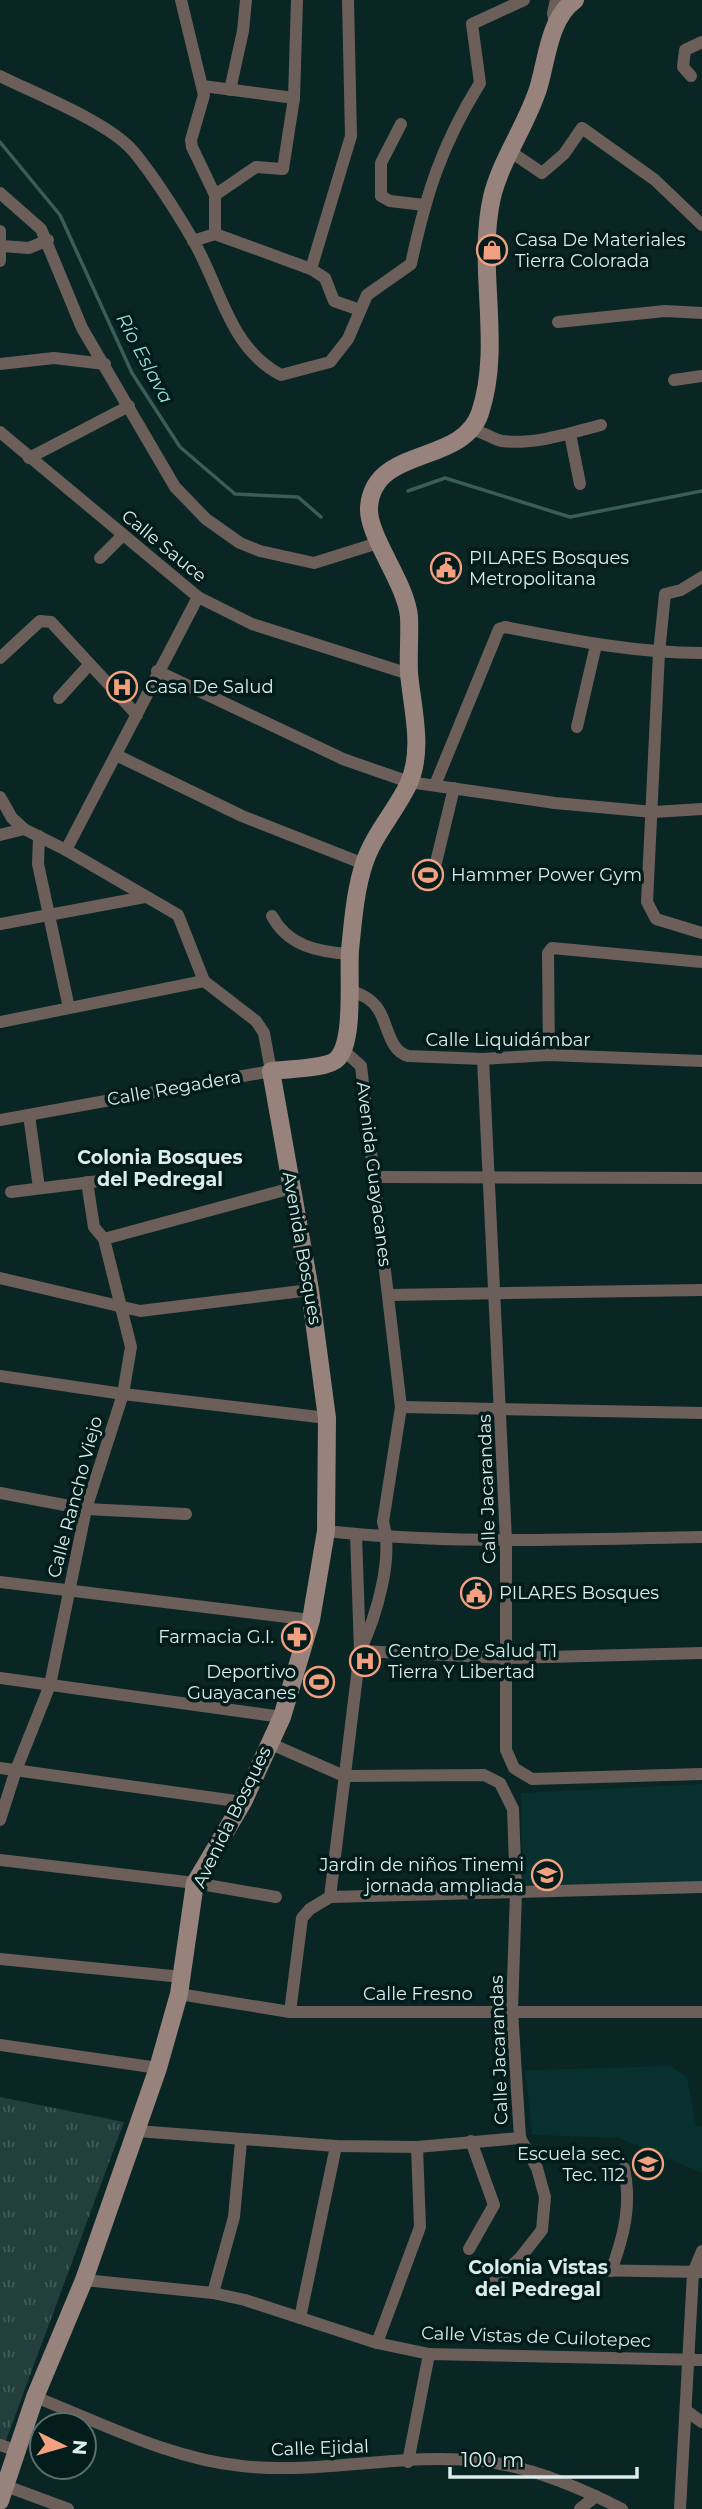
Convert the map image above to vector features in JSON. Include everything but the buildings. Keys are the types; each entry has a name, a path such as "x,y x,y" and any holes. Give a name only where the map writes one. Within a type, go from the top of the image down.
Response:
{"street":[{"path":"181,0 203,86 202,108 191,139 215,195 215,234"},
{"path":"230,90 243,31 246,0"},
{"path":"215,195 256,167 283,169 293,98 297,0"},
{"path":"311,269 351,136 348,0"},
{"path":"0,76 110,131 133,150 193,241 243,345 264,366 281,375 330,362 348,339 367,295 411,264 424,205 453,127 480,83 472,24 524,0"},
{"path":"556,0 553,13 556,26"},
{"path":"343,1050 350,954 364,864 410,782 416,737 409,674 409,615 403,590 369,511 378,482 389,470 457,443 471,430 479,416 487,377 486,282 492,197 537,92 556,26 565,7 575,0"},
{"path":"691,76 683,66 685,50 702,42"},
{"path":"203,86 293,98"},
{"path":"401,124 381,163 381,196 390,201 424,205"},
{"path":"511,152 542,173 564,155 582,128 655,180 702,225"},
{"path":"0,193 41,229 48,240 82,328 175,486 206,519 240,543 260,551 314,563 381,542"},
{"path":"0,231 0,261"},
{"path":"193,241 215,234 311,269 325,278 334,301 360,310"},
{"path":"2,246 29,248 48,240"},
{"path":"558,322 665,311 702,313"},
{"path":"0,364 54,358 104,364"},
{"path":"674,380 702,376"},
{"path":"29,458 129,406"},
{"path":"471,430 486,432 501,441 532,440 570,434 601,425"},
{"name":"Calle Sauce","path":"0,432 198,597 252,624 409,674"},
{"path":"570,434 580,484"},
{"path":"100,558 122,536"},
{"path":"702,577 681,590 665,594 659,653 647,902 656,919 702,933"},
{"path":"66,850 137,715 157,671 198,597"},
{"path":"0,658 40,621 51,622 137,715"},
{"path":"435,785 499,629 505,627 596,645 659,653 702,653"},
{"path":"577,727 596,645"},
{"path":"59,698 89,665"},
{"path":"157,671 342,760 410,782 555,803 653,812 702,809"},
{"path":"116,755 218,806 364,864"},
{"path":"432,879 454,788"},
{"path":"0,797 12,818 24,829 66,850 178,915 204,981 256,1021 264,1033 271,1071"},
{"path":"0,835 24,829"},
{"path":"39,836 38,864 69,1008"},
{"path":"0,924 50,917 145,897"},
{"path":"272,916 280,930 298,943 325,952 350,954"},
{"path":"549,1055 548,953 552,948 702,962"},
{"path":"0,1022 204,981"},
{"name":"Calle Liquidámbar","path":"349,990 364,996 379,1009 392,1042 402,1055 432,1059 549,1055 702,1061"},
{"name":"Calle Regadera","path":"0,1120 271,1071 330,1064 343,1050"},
{"name":"Avenida Guayacanes","path":"343,1050 361,1066 401,1407 383,1522 387,1537 374,1620 360,1651"},
{"name":"Calle Jacarandas","path":"483,1059 502,1408 506,1540 506,1750 514,1768 532,1779 702,1774"},
{"name":"Avenida Bosques","path":"3,2494 9,2448 35,2397 84,2280 158,2068 180,1985 195,1883 243,1802 282,1717 311,1620 326,1531 327,1418 310,1290 271,1071"},
{"path":"29,1115 39,1188"},
{"path":"376,1177 488,1175 702,1178"},
{"path":"11,1192 108,1180"},
{"name":"Calle Rancho Viejo","path":"0,1820 16,1770 50,1685 86,1509 122,1394 131,1347 124,1309 104,1239 94,1227 87,1182"},
{"path":"104,1239 292,1188"},
{"path":"0,1278 140,1311 310,1290"},
{"path":"389,1295 702,1290"},
{"path":"0,1376 122,1394 327,1418"},
{"path":"401,1407 702,1413"},
{"path":"0,1493 86,1509 186,1514"},
{"path":"326,1531 387,1537 506,1540 702,1537"},
{"path":"330,1897 360,1651 357,1629 356,1534"},
{"path":"0,1582 311,1620"},
{"path":"360,1651 507,1658 702,1654"},
{"path":"0,1678 282,1717"},
{"name":"Calle Jacarandas","path":"269,1743 344,1776 484,1775 500,1783 513,1810 516,1892 512,2011 520,2138"},
{"path":"0,1769 243,1802"},
{"path":"0,1860 195,1883 276,1897"},
{"path":"290,2012 302,1918 310,1909 330,1897 702,1888"},
{"name":"Calle Fresno","path":"0,1959 180,1985 290,2012 702,2012"},
{"path":"0,2045 158,2068"},
{"path":"137,2132 336,2146 417,2147 520,2138 537,2168 545,2197 542,2230 520,2258 489,2286"},
{"path":"213,2293 234,2217 242,2141"},
{"path":"469,2249 494,2205 471,2141"},
{"path":"300,2318 336,2146"},
{"path":"377,2343 420,2227 417,2147"},
{"path":"611,2271 621,2245 629,2198 624,2168"},
{"path":"680,2509 695,2360 698,2273 702,2251"},
{"path":"584,2270 698,2273"},
{"name":"Calle Vistas de Cuilotepec","path":"84,2280 213,2293 377,2343 429,2354 695,2360"},
{"path":"408,2462 429,2354"},
{"name":"Calle Ejidal","path":"35,2397 166,2450 201,2460 287,2470 443,2459 510,2466 596,2496 622,2509"},
{"path":"688,2412 702,2422"},
{"path":"3,2494 68,2509"},
{"path":"580,2509 596,2496"}],"shaded area":[{"path":"702,1784 702,1882 522,1885 521,1793"},
{"path":"671,2066 687,2077 696,2126 702,2126 702,2173 619,2138 532,2135 525,2070"}],"green space":[{"path":"0,2097 124,2122 2,2451 0,2450"}],"waterway":[{"name":"Río Eslava","path":"0,142 60,215 132,373 180,447 235,494 298,497 321,517"},
{"name":"Río Eslava","path":"408,491 445,478 570,517 702,491"}],"place":[{"name":"Casa De Materiales Tierra Colorada","path":"492,250"},
{"name":"PILARES Bosques Metropolitana","path":"446,568"},
{"name":"Casa De Salud","path":"122,687"},
{"name":"Hammer Power Gym","path":"428,875"},
{"name":"PILARES Bosques","path":"476,1593"},
{"name":"Farmacia G.I.","path":"297,1637"},
{"name":"Centro De Salud T1 Tierra Y Libertad","path":"365,1661"},
{"name":"Deportivo Guayacanes","path":"319,1682"},
{"name":"Jardin de niños Tinemi jornada ampliada","path":"547,1875"},
{"name":"Escuela sec. Tec. 112","path":"648,2164"}],"district":[{"name":"Colonia Bosques del Pedregal","path":"160,1168"},
{"name":"Colonia Vistas del Pedregal","path":"538,2278"}]}
